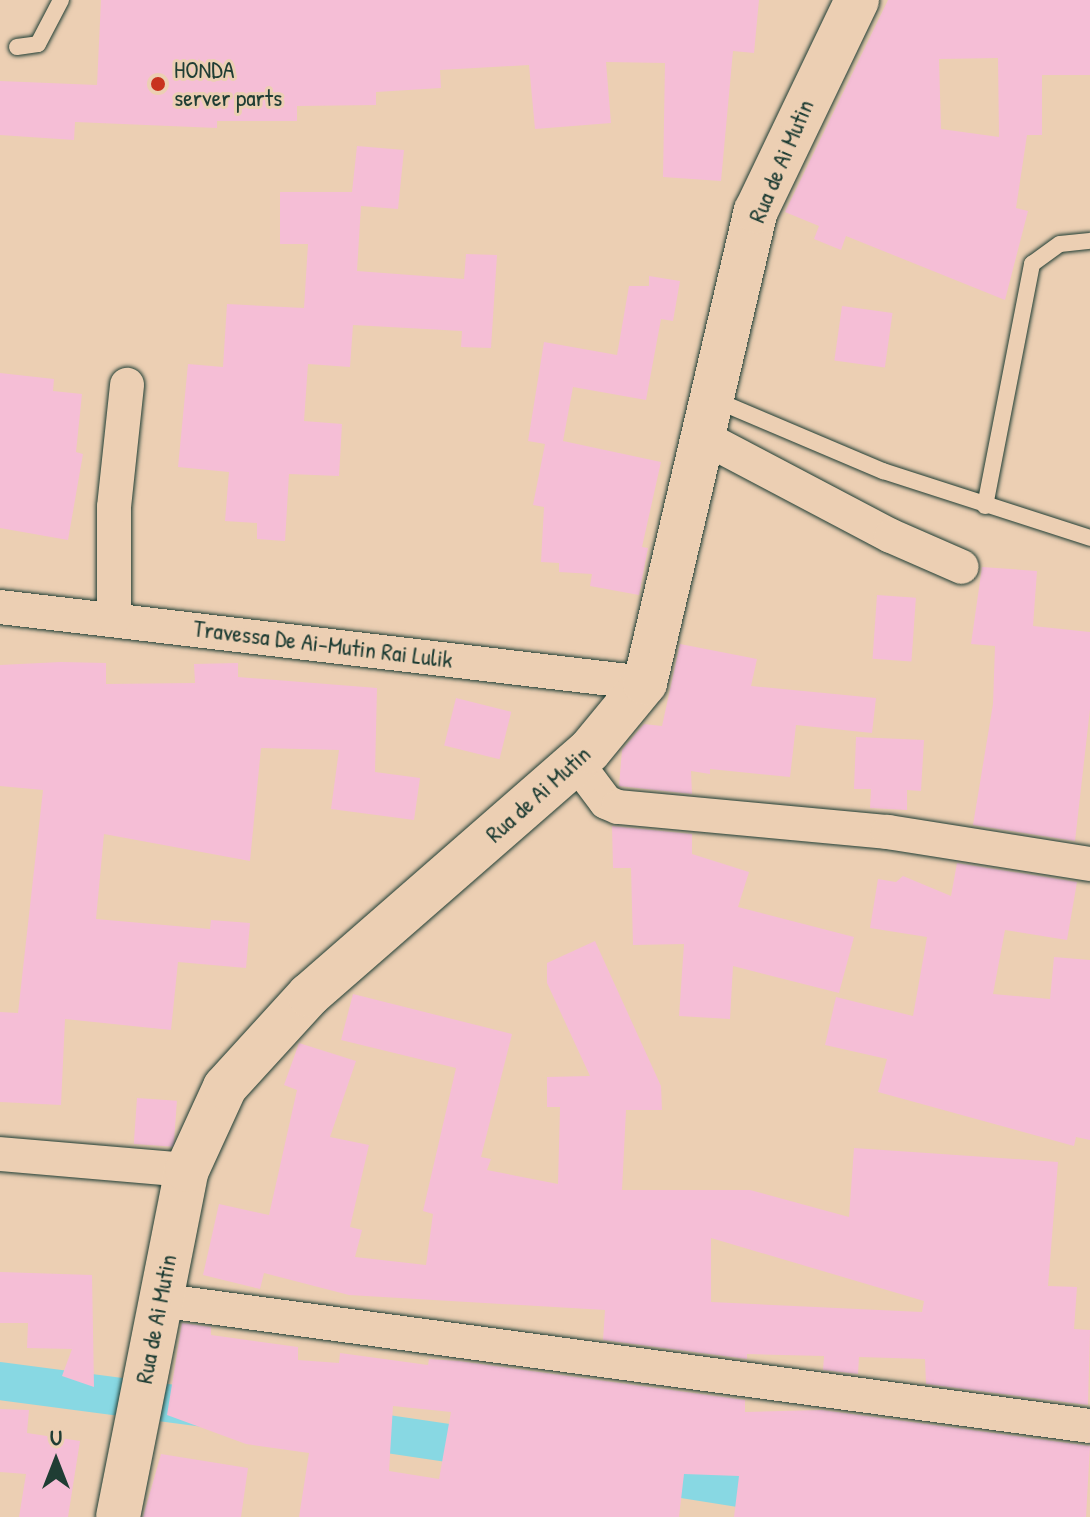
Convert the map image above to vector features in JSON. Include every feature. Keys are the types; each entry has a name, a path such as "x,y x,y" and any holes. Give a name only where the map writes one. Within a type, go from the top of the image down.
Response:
{"street":[{"name":"Rua de Ai Mutin","path":"118,1517 158,1300 187,1170 225,1087 309,995 576,762 645,683 756,211 857,0"},
{"path":"114,618 114,507 127,385"},
{"path":"708,418 891,536 962,567"},
{"name":"Travessa De Ai-Mutin Rai Lulik","path":"0,607 114,618 645,683"},
{"path":"576,762 606,802 618,807 888,832 1090,864"},
{"path":"0,1154 187,1170"},
{"path":"158,1300 1090,1426"}],"lane":[{"path":"17,47 38,44 61,0"},
{"path":"985,506 1032,264 1060,244 1090,241"},
{"path":"708,418 1090,538"}],"building":[{"path":"101,0 759,0 754,53 733,51 721,181 663,177 665,63 606,62 611,123 535,129 529,65 440,70 441,88 376,92 376,105 297,106 297,121 217,121 217,128 75,122 74,140 0,135 0,81 97,85"},
{"path":"888,0 1090,0 1090,75 1042,75 1042,135 1027,135 1016,208 1028,211 1005,300 846,236 841,250 814,239 819,226 785,212","holes":["998,58 999,137 941,129 939,59"]},
{"path":"357,146 404,150 398,209 361,206 357,271 464,279 466,254 497,255 491,348 461,347 462,331 353,325 350,367 308,364 304,421 342,424 339,476 289,474 285,541 257,539 257,523 225,521 229,472 178,467 188,364 223,367 227,304 304,308 308,244 280,244 280,192 352,192"},
{"path":"649,276 680,281 673,321 661,319 646,400 573,387 563,441 661,462 642,547 648,548 639,595 590,586 592,574 559,572 559,563 541,562 544,507 533,505 545,444 528,441 544,342 617,355 629,286 649,286"},
{"path":"842,306 893,313 885,368 834,360"},
{"path":"0,373 54,379 53,391 82,394 76,452 83,454 68,540 0,528"},
{"path":"982,567 1037,571 1033,626 1090,632 1090,709 1075,841 973,825 993,704 995,646 971,644"},
{"path":"877,595 916,598 911,662 873,659"},
{"path":"680,644 757,659 751,686 876,698 872,733 796,725 790,777 710,769 710,774 691,771 692,794 619,786 622,750 644,724 662,726"},
{"path":"106,663 106,684 195,683 194,664 238,663 238,677 377,688 375,772 420,778 414,820 331,809 339,750 261,748 250,861 104,834 96,919 210,929 211,920 250,923 246,968 178,962 171,1030 65,1019 61,1105 0,1102 0,1012 18,1013 43,790 0,786 0,665"},
{"path":"456,698 511,712 499,759 444,746"},
{"path":"856,737 924,740 921,791 907,790 907,810 870,808 871,789 854,789"},
{"path":"612,826 692,834 692,854 749,872 738,907 854,937 839,993 733,966 730,1019 679,1016 684,944 633,945 631,868 613,868"},
{"path":"957,863 1077,882 1067,940 1005,930 993,994 1050,999 1054,957 1090,960 1090,1140 1076,1137 1074,1146 878,1092 887,1059 825,1045 836,997 913,1016 927,937 870,928 878,879 896,882 903,876 951,896"},
{"path":"595,941 661,1086 662,1110 626,1110 622,1190 750,1190 849,1217 854,1148 1058,1162 1048,1286 1077,1287 1074,1329 1090,1330 1088,1405 926,1384 925,1359 859,1357 858,1374 823,1370 824,1356 747,1354 747,1359 603,1340 605,1310 349,1295 264,1273 260,1289 203,1275 219,1204 269,1215 297,1090 284,1085 299,1043 356,1061 330,1137 369,1145 350,1227 362,1230 355,1257 426,1265 433,1214 423,1211 456,1068 341,1040 353,994 512,1034 481,1157 491,1159 487,1170 558,1184 560,1107 547,1107 547,1077 590,1076 547,983 547,963","holes":["711,1238 924,1301 922,1312 711,1302"]},
{"path":"137,1098 177,1101 174,1147 134,1144"},
{"path":"0,1272 92,1275 94,1387 62,1376 72,1349 27,1348 28,1323 0,1323"},
{"path":"182,1323 211,1327 211,1335 298,1347 298,1360 339,1363 340,1353 428,1365 429,1359 459,1361 745,1400 745,1412 822,1410 1090,1446 1086,1517 734,1517 739,1476 684,1474 679,1517 299,1517 309,1453 246,1444 167,1415","holes":["393,1406 451,1412 439,1479 389,1471"]},
{"path":"0,1409 29,1410 27,1433 80,1441 68,1517 19,1517 26,1474 0,1472"},
{"path":"161,1454 248,1468 241,1517 143,1517"}],"waterway":[{"path":"0,1381 219,1410"},
{"path":"340,1427 496,1450"},
{"path":"632,1471 789,1496"}],"place":[{"name":"HONDA server parts","path":"158,84"}]}
